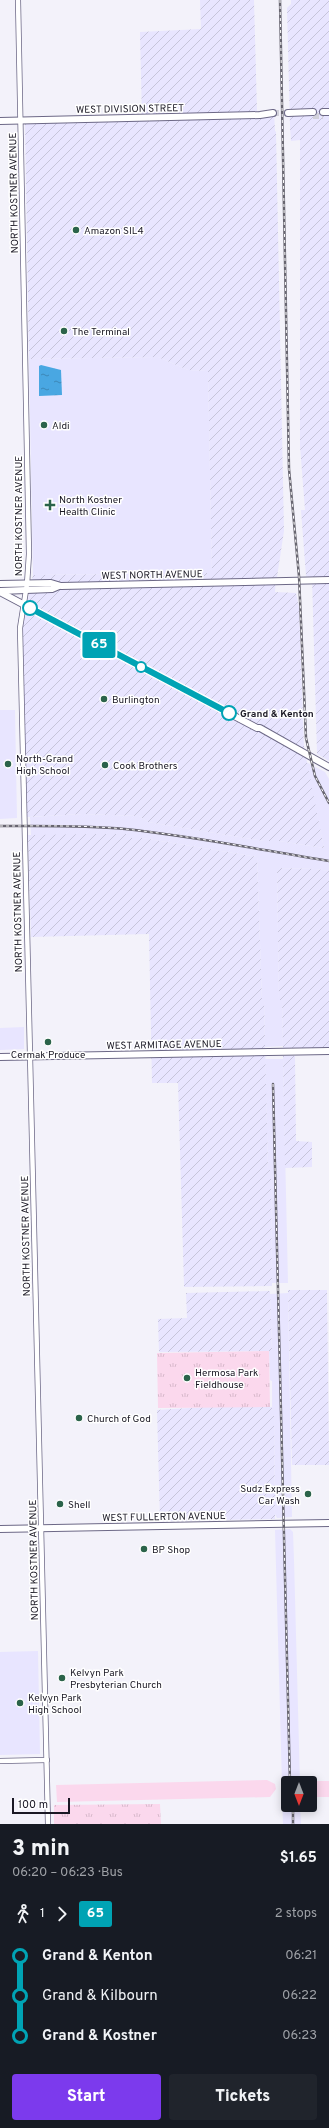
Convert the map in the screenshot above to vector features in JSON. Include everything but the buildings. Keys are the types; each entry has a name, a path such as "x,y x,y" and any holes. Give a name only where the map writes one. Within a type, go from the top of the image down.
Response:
{"main road":[{"path":"288,115 313,114"},
{"name":"WEST DIVISION STREET","path":"0,121 273,115"},
{"name":"WEST NORTH AVENUE","path":"0,584 52,589 59,586 329,580"},
{"name":"WEST NORTH AVENUE","path":"244,583 249,585 329,584"},
{"name":"WEST NORTH AVENUE","path":"0,591 27,587"},
{"path":"0,591 257,728 265,735 275,738 304,754 316,763 321,762 329,767"},
{"name":"WEST ARMITAGE AVENUE","path":"0,1057 329,1051"},
{"name":"WEST FULLERTON AVENUE","path":"0,1529 329,1523"}],"street":[{"name":"NORTH KOSTNER AVENUE","path":"18,0 29,554 27,587 20,628 48,1824"},
{"path":"0,1761 47,1760"}],"shaded area":[{"path":"200,0 254,0 257,111 274,111 276,132 284,531 276,577 275,592 296,593 299,607 304,747 324,848 279,841 264,841 148,822 139,816 83,814 27,817 22,629 33,575 212,573 208,371 188,370 158,357 29,359 25,124 142,120 140,32 201,29"},
{"path":"291,0 329,0 329,761 317,754 312,577 306,576 301,510 305,510 300,446 300,140 291,141 290,127 287,8 291,4"},
{"path":"158,357 188,370 208,371 212,573 33,575 29,359"},
{"name":"North-Grand High School","path":"0,710 15,710 17,818 0,819"},
{"path":"306,762 325,772 329,779 329,871 316,869 277,868 279,1000 282,1000 283,1046 265,1047 257,857 142,838 126,838 127,835 31,835 30,817 83,814 139,816 148,822 264,841 279,841 324,848"},
{"path":"127,834 127,838 142,838 257,857 262,1000 264,1000 268,1170 271,1170 272,1286 184,1287 178,1083 152,1083 149,934 31,937 28,835"},
{"path":"277,868 316,869 329,871 329,1048 283,1048 282,1000 279,1000"},
{"path":"24,1027 24,1049 0,1050 0,1028"},
{"path":"283,1056 295,1056 296,1141 312,1142 312,1167 285,1168"},
{"path":"265,1059 283,1059 288,1283 272,1283 271,1170 268,1170"},
{"path":"288,1290 327,1290 329,1465 292,1465"},
{"path":"270,1291 272,1351 159,1352 158,1319 187,1318 186,1293"},
{"path":"288,1293 292,1517 277,1518 275,1514 274,1416 272,1415 272,1381 270,1380 269,1351 272,1350 270,1294"},
{"path":"205,1407 272,1407 272,1415 274,1416 275,1519 160,1521 157,1410"},
{"path":"290,1529 293,1532 300,1776 282,1776 275,1530"},
{"name":"Kelvyn Park High School","path":"38,1651 40,1754 0,1755 0,1652"},
{"path":"283,1812 300,1812 301,1824 283,1824"}],"green space":[{"path":"269,1351 270,1407 158,1408 157,1353"},
{"path":"267,1780 275,1784 276,1789 270,1797 57,1802 56,1785"},
{"path":"317,1781 329,1781 329,1797 317,1797"},
{"path":"160,1804 161,1824 54,1824 54,1805"}],"water":[{"path":"41,365 61,370 62,395 39,396 39,366"}],"tunnel":[{"path":"273,113 288,113"},
{"path":"313,116 323,116"}],"railway":[{"path":"280,0 289,469 299,576 306,738 315,776 329,803"},
{"path":"0,826 78,826 125,829 202,839 329,861"},
{"path":"273,1084 290,1776"},
{"path":"293,1812 293,1824"}],"bus line":[{"name":"65","path":"30,608 229,713"}],"place":[{"name":"Amazon SIL4","path":"76,230"},
{"name":"The Terminal","path":"64,331"},
{"name":"Aldi","path":"44,425"},
{"name":"North Kostner Health Clinic","path":"50,505"},
{"name":"Burlington","path":"104,699"},
{"name":"Grand & Kenton","path":"229,713"},
{"name":"North-Grand High School","path":"8,764"},
{"name":"Cook Brothers","path":"105,765"},
{"name":"Cermak Produce","path":"48,1042"},
{"name":"Hermosa Park Fieldhouse","path":"187,1378"},
{"name":"Church of God","path":"79,1418"},
{"name":"Sudz Express Car Wash","path":"308,1494"},
{"name":"Shell","path":"60,1504"},
{"name":"BP Shop","path":"144,1549"},
{"name":"Kelvyn Park Presbyterian Church","path":"62,1678"},
{"name":"Kelvyn Park High School","path":"20,1703"}]}
